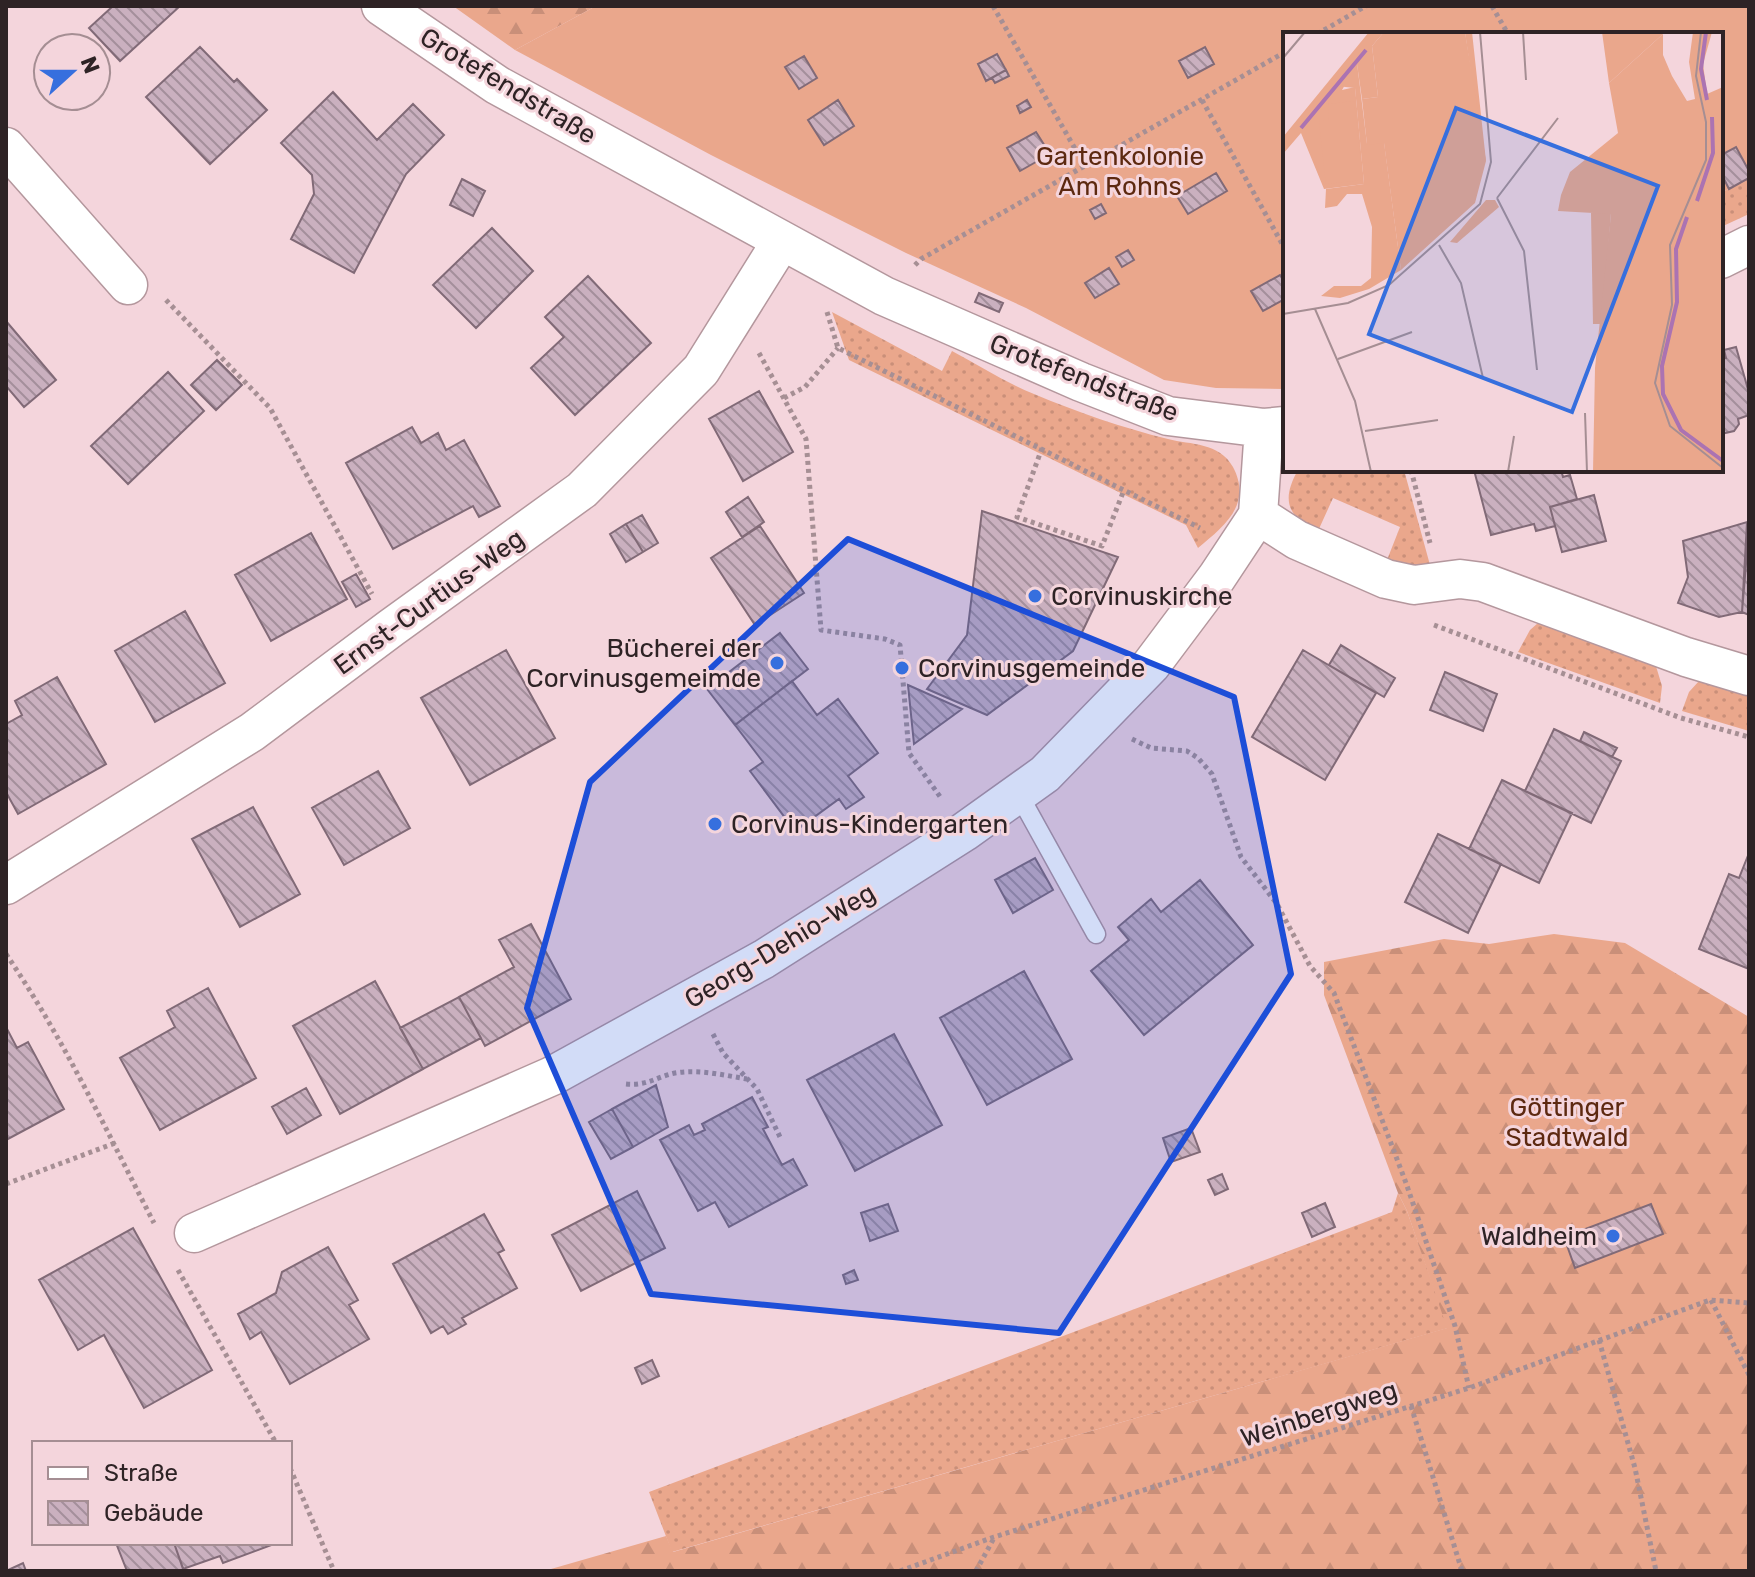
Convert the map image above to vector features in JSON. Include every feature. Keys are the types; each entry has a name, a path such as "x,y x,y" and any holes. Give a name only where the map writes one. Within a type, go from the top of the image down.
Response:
{"street":[{"name":"Grotefendstraße","path":"381,6 497,85 884,296 1081,382 1168,416 1274,427 1258,515"},
{"path":"6,147 128,285"},
{"name":"Ernst-Curtius-Weg","path":"6,885 252,732 582,490 701,370 781,242"},
{"path":"1723,258 1749,245"},
{"path":"1258,515 1297,540 1386,579 1427,583 1460,579 1483,582 1686,657 1749,676"},
{"name":"Georg-Dehio-Weg","path":"177,1234 552,1076 764,959 964,832 1045,774 1151,665 1217,577 1258,515"}],"lane":[{"path":"1018,793 1096,934"}],"path":[{"path":"993,6 1085,166"},
{"path":"1320,32 1366,6"},
{"path":"1492,6 1507,32"},
{"path":"884,296 921,259 1283,53"},
{"path":"1202,100 1283,245"},
{"path":"128,285 162,296 270,408 391,628"},
{"path":"825,307 838,348 1237,547"},
{"path":"784,398 805,387 838,348"},
{"path":"757,349 806,439 821,630 885,639 900,645 909,753 964,832"},
{"path":"1042,448 1017,517 1102,546 1124,490"},
{"path":"1411,472 1427,583 1423,621 1681,718 1749,737"},
{"path":"1105,711 1134,741 1151,748 1187,751 1212,774 1241,857 1277,904 1310,966 1334,993 1406,1183 1455,1326 1469,1388"},
{"path":"6,954 41,1009 115,1143 177,1234"},
{"path":"723,1053 757,1089 780,1137"},
{"path":"643,1086 659,1078 693,1072 747,1079"},
{"path":"6,1184 115,1143"},
{"path":"177,1267 275,1441"},
{"path":"1710,1300 1749,1375"},
{"name":"Weinbergweg","path":"900,1571 994,1537 1469,1388 1710,1300 1749,1303"},
{"path":"1599,1340 1635,1468 1656,1571"},
{"path":"1411,1406 1462,1571"},
{"path":"292,1473 334,1571"},
{"path":"976,1571 994,1537"}],"highlighted area":[{"path":"848,539 1234,697 1291,974 1059,1333 651,1294 527,1008 590,782"}],"green space":[{"path":"453,6 596,6 515,50"},
{"name":"Gartenkolonie Am Rohns","path":"596,6 1749,6 1749,178 1723,192 1723,32 1283,32 1283,389 1216,388 1164,380 1026,308 906,253 711,155 515,50"},
{"path":"1749,178 1749,214 1723,226 1723,192"},
{"path":"832,312 942,371 952,351 1013,385 1067,407 1134,430 1212,449 1233,467 1238,481 1237,504 1225,523 1198,548 1186,525 849,360"},
{"path":"1297,472 1405,472 1430,565 1410,567 1387,560 1400,527 1333,498 1318,531 1308,526 1299,520 1290,506"},
{"path":"1538,623 1655,663 1662,686 1660,703 1518,652 1530,630"},
{"path":"1699,681 1749,696 1749,731 1682,711 1689,692"},
{"name":"Göttinger Stadtwald","path":"1554,934 1625,943 1749,1017 1749,1571 544,1571 666,1536 673,1552 1447,1328 1407,1211 1324,995 1324,962 1444,939 1489,944"},
{"path":"1398,1193 1448,1328 672,1552 649,1492 1392,1212"}],"building":[{"path":"113,6 180,6 120,61 112,52 112,32 93,32 89,28"},
{"path":"200,47 267,110 210,164 146,97"},
{"path":"1205,47 1214,64 1188,78 1179,61"},
{"path":"997,54 1006,70 986,81 978,64"},
{"path":"804,56 817,78 799,89 785,67"},
{"path":"1006,70 1009,76 995,83 992,78"},
{"path":"333,92 377,140 413,104 444,135 406,174 354,273 291,239 314,194 312,175 281,143"},
{"path":"838,100 854,126 824,145 808,120"},
{"path":"1027,100 1031,107 1020,113 1017,106"},
{"path":"1036,132 1050,154 1020,171 1007,148"},
{"path":"1736,147 1749,171 1749,178 1729,189 1723,177 1723,154"},
{"path":"1216,173 1227,191 1188,214 1177,196"},
{"path":"462,179 485,191 473,216 450,205"},
{"path":"1101,204 1106,213 1095,219 1090,210"},
{"path":"492,228 533,271 476,328 433,285"},
{"path":"1128,250 1134,260 1122,267 1116,257"},
{"path":"1109,268 1119,284 1095,298 1085,283"},
{"path":"1280,275 1283,280 1283,300 1263,311 1251,291"},
{"path":"588,276 651,343 575,415 531,368 564,337 545,317"},
{"path":"979,293 1003,303 999,312 975,302"},
{"path":"6,321 56,380 24,407 6,386"},
{"path":"1736,347 1749,393 1749,415 1738,419 1739,424 1734,431 1723,434 1723,359 1726,358 1724,350"},
{"path":"217,360 242,385 216,410 191,385"},
{"path":"168,372 204,411 128,484 91,446"},
{"path":"759,391 793,452 743,481 709,419"},
{"path":"412,427 421,443 438,433 446,450 464,440 500,506 479,517 473,506 393,549 346,463"},
{"path":"1475,472 1562,472 1563,477 1570,475 1577,499 1550,507 1555,526 1536,531 1534,524 1491,535"},
{"path":"1594,495 1606,541 1562,552 1550,507"},
{"path":"748,497 764,522 742,537 726,512"},
{"name":"Corvinuskirche","path":"982,511 1118,557 1073,651 987,715 927,689 967,635"},
{"path":"642,515 658,543 643,552 626,524"},
{"path":"1747,522 1742,612 1719,617 1678,603 1688,577 1683,541"},
{"path":"626,524 643,552 626,562 610,534"},
{"path":"760,526 804,593 755,625 711,558"},
{"path":"1749,528 1749,615 1742,612"},
{"path":"311,533 347,599 271,641 235,575"},
{"path":"356,574 370,599 356,607 342,582"},
{"path":"185,611 225,683 155,722 115,651"},
{"path":"780,633 808,669 735,725 707,689"},
{"path":"1341,645 1395,678 1384,697 1329,665"},
{"path":"506,650 555,738 470,785 421,698"},
{"path":"1303,650 1376,693 1325,780 1252,737"},
{"path":"1445,672 1497,694 1483,731 1430,710"},
{"path":"57,677 106,764 18,814 6,792 6,724 22,715 15,701"},
{"path":"792,681 817,715 838,699 878,753 848,776 864,797 846,809 839,799 795,831 750,771 763,762 735,725"},
{"path":"908,685 962,709 914,744"},
{"path":"1554,729 1621,761 1591,823 1525,791"},
{"path":"1584,732 1617,748 1612,757 1580,741"},
{"path":"378,771 410,828 344,865 312,808"},
{"path":"1502,780 1572,813 1539,883 1469,849"},
{"path":"253,807 300,894 240,927 192,839"},
{"path":"1438,834 1501,864 1468,933 1405,902"},
{"path":"1749,853 1749,969 1699,949 1729,874 1739,878"},
{"path":"1035,858 1053,890 1013,913 995,880"},
{"path":"1200,880 1253,945 1144,1035 1091,971 1129,940 1118,927 1151,899 1161,912"},
{"path":"531,924 571,999 485,1046 459,997 514,967 499,940"},
{"path":"1024,971 1072,1059 987,1105 940,1018"},
{"path":"375,981 423,1069 340,1114 293,1026"},
{"path":"208,988 256,1078 160,1130 120,1058 175,1027 167,1011"},
{"path":"459,997 481,1038 423,1069 400,1028"},
{"path":"6,1027 17,1048 28,1042 64,1109 6,1140"},
{"path":"894,1034 942,1125 855,1171 807,1080"},
{"path":"656,1085 668,1127 633,1147 612,1109"},
{"path":"306,1088 321,1115 287,1134 272,1107"},
{"path":"752,1097 768,1127 763,1129 782,1165 793,1159 807,1185 729,1227 715,1202 698,1211 660,1140 689,1125 694,1135 705,1130 702,1124"},
{"path":"612,1109 633,1147 611,1159 589,1122"},
{"path":"1191,1128 1200,1152 1171,1162 1163,1138"},
{"path":"1222,1174 1228,1189 1215,1195 1208,1180"},
{"path":"637,1191 665,1248 581,1291 552,1235"},
{"path":"1325,1203 1335,1227 1312,1237 1302,1213"},
{"path":"888,1204 898,1231 870,1241 861,1213"},
{"name":"Waldheim","path":"1651,1204 1663,1234 1575,1268 1564,1237"},
{"path":"484,1214 504,1250 498,1253 517,1288 462,1318 466,1324 448,1334 443,1326 431,1333 393,1264"},
{"path":"133,1228 212,1370 144,1408 104,1335 78,1350 39,1280"},
{"path":"328,1247 358,1300 349,1305 369,1339 290,1384 261,1332 250,1339 238,1314 276,1293 282,1272"},
{"path":"854,1270 858,1280 846,1284 843,1275"},
{"path":"652,1360 659,1376 642,1384 635,1368"},
{"path":"117,1545 175,1545 184,1571 127,1571"},
{"path":"175,1545 271,1545 223,1563 220,1556 183,1569"},
{"path":"23,1563 26,1571 6,1571"}],"place":[{"name":"Corvinuskirche","path":"1035,596"},
{"name":"Bücherei der Corvinusgemeimde","path":"777,663"},
{"name":"Corvinusgemeinde","path":"902,668"},
{"name":"Corvinus-Kindergarten","path":"715,824"},
{"name":"Waldheim","path":"1613,1236"}]}
